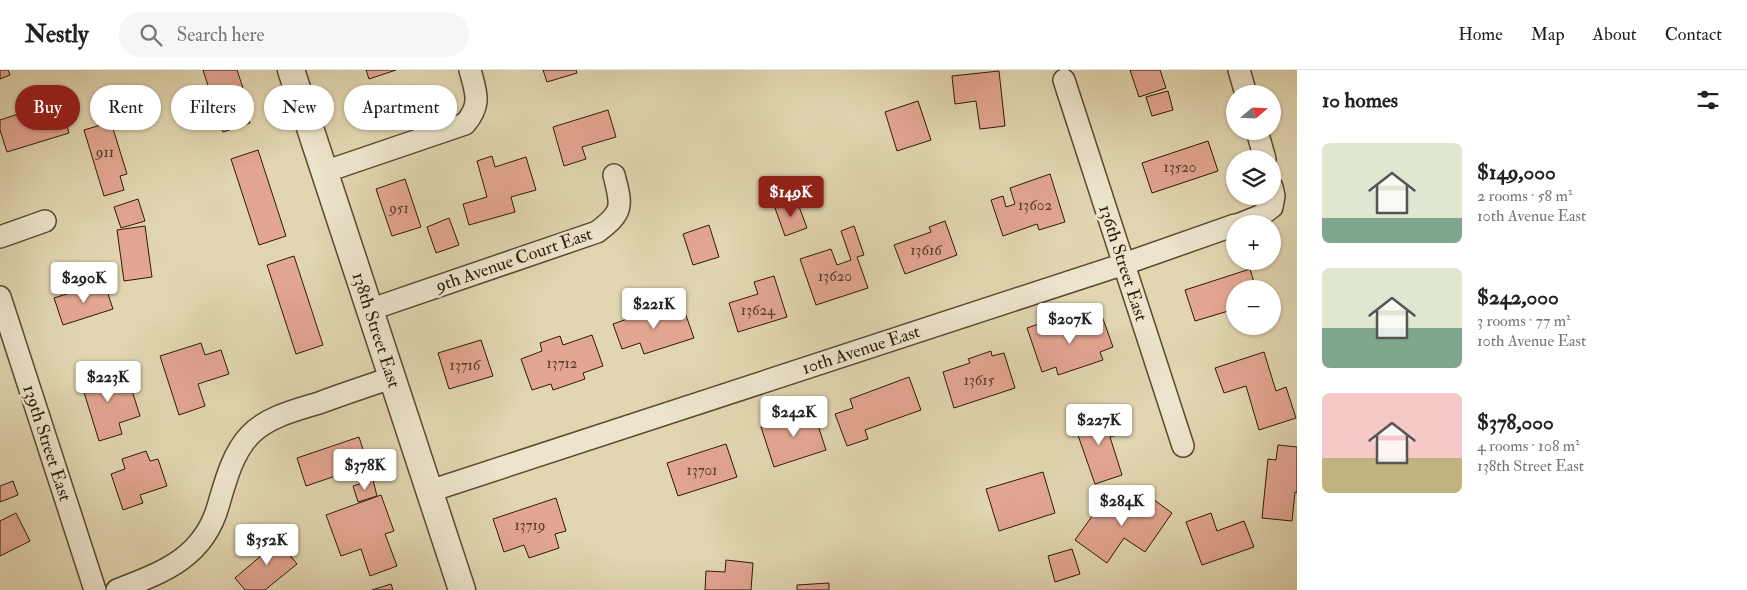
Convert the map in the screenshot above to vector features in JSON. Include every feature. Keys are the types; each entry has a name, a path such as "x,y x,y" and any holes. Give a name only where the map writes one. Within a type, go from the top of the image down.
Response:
{"street":[{"name":"138th Street East","path":"291,70 462,590"},
{"path":"324,172 465,124 473,115 476,106 476,94 470,70"},
{"path":"1239,70 1243,85"},
{"name":"136th Street East","path":"1064,80 1183,446"},
{"name":"9th Avenue Court East","path":"369,310 597,232 612,221 618,211 621,200 614,175"},
{"path":"0,237 45,221"},
{"name":"10th Avenue East","path":"430,491 1226,229"},
{"name":"139th Street East","path":"0,297 95,590"},
{"path":"117,590 162,572 178,563 194,549 213,520 223,485 240,448 251,434 278,417 391,378"}],"building":[{"path":"0,70 8,70 10,75 0,79"},
{"path":"203,70 237,70 242,85 208,85"},
{"path":"366,70 396,70 369,79"},
{"path":"543,70 576,70 577,73 547,82"},
{"path":"1130,70 1160,70 1166,88 1139,97"},
{"path":"999,71 1005,126 980,129 976,101 955,104 952,76"},
{"path":"1168,91 1173,110 1152,116 1146,97"},
{"path":"918,101 931,140 897,151 885,112"},
{"path":"608,110 616,137 582,147 586,159 564,166 553,127"},
{"path":"15,115 15,130 68,130 69,133 7,152 0,130 0,120"},
{"path":"90,128 90,130 113,130 127,174 120,176 124,190 104,196 84,130"},
{"path":"1208,141 1218,171 1152,193 1142,163"},
{"path":"258,150 286,236 259,245 231,159"},
{"path":"492,156 495,167 526,157 536,190 511,197 515,212 469,225 463,204 487,197 477,161"},
{"path":"1050,174 1065,222 1039,230 1037,224 1003,236 991,200 1003,196 1006,207 1015,204 1010,188"},
{"path":"405,179 421,227 392,236 376,189"},
{"path":"138,199 145,221 121,228 114,207"},
{"path":"797,201 807,228 785,236 775,208"},
{"path":"449,218 459,245 436,253 427,227"},
{"path":"945,221 957,255 905,274 894,245 931,232 929,227"},
{"path":"709,225 719,257 693,265 683,234"},
{"path":"145,226 152,277 124,281 117,230"},
{"path":"854,226 864,255 857,257 868,288 816,305 800,259 831,249 837,265 851,260 841,231"},
{"path":"294,256 323,345 296,354 267,265"},
{"path":"1247,270 1250,270 1253,280 1226,280 1226,312 1195,321 1185,290"},
{"path":"774,276 787,317 738,332 729,303 758,294 754,282"},
{"path":"104,282 113,309 63,325 54,298"},
{"path":"643,307 647,319 683,307 694,338 644,354 640,343 622,349 613,324 633,317 631,311"},
{"path":"1102,316 1113,347 1100,352 1103,360 1058,375 1056,367 1042,372 1027,328 1053,319 1057,332"},
{"path":"592,335 603,366 583,373 585,379 553,390 551,384 532,390 521,359 542,351 540,343 560,336 563,345"},
{"path":"481,340 493,376 449,389 438,353"},
{"path":"201,343 205,355 221,350 229,374 198,384 205,406 179,415 160,356"},
{"path":"991,351 992,356 1004,353 1015,388 954,408 943,372 970,363 968,359"},
{"path":"1264,352 1276,391 1286,387 1296,418 1259,430 1246,386 1224,393 1215,368"},
{"path":"107,367 114,389 130,384 140,416 119,423 122,434 99,441 79,376"},
{"path":"909,377 921,410 865,430 868,439 847,446 835,414 853,408 850,399"},
{"path":"813,410 826,450 774,467 761,427"},
{"path":"1108,410 1117,435 1110,437 1122,475 1095,484 1073,421"},
{"path":"359,437 368,465 306,486 297,458"},
{"path":"726,444 737,477 678,496 667,463"},
{"path":"1278,445 1297,447 1297,493 1295,492 1292,521 1262,518 1268,459 1276,460"},
{"path":"146,451 150,461 158,459 167,486 140,495 143,503 123,510 111,474 125,469 122,459"},
{"path":"1043,472 1055,513 999,531 986,489"},
{"path":"373,480 377,496 358,502 353,486"},
{"path":"13,481 18,495 0,502 0,486"},
{"path":"1108,494 1137,515 1150,497 1172,513 1145,552 1124,538 1107,563 1075,540"},
{"path":"381,495 394,531 385,534 397,566 370,576 361,549 341,556 326,515"},
{"path":"556,498 566,531 555,534 559,548 529,558 524,545 504,552 493,519"},
{"path":"16,513 30,541 0,556 0,521"},
{"path":"1211,513 1217,531 1244,521 1254,547 1202,565 1186,522"},
{"path":"273,534 297,564 265,590 245,590 235,578 262,555 256,548"},
{"path":"1072,549 1080,574 1055,582 1048,556"},
{"path":"726,560 753,563 751,590 705,590 706,571 725,572"},
{"path":"829,583 829,590 797,590 797,585"},
{"path":"391,584 393,590 372,590"}]}
